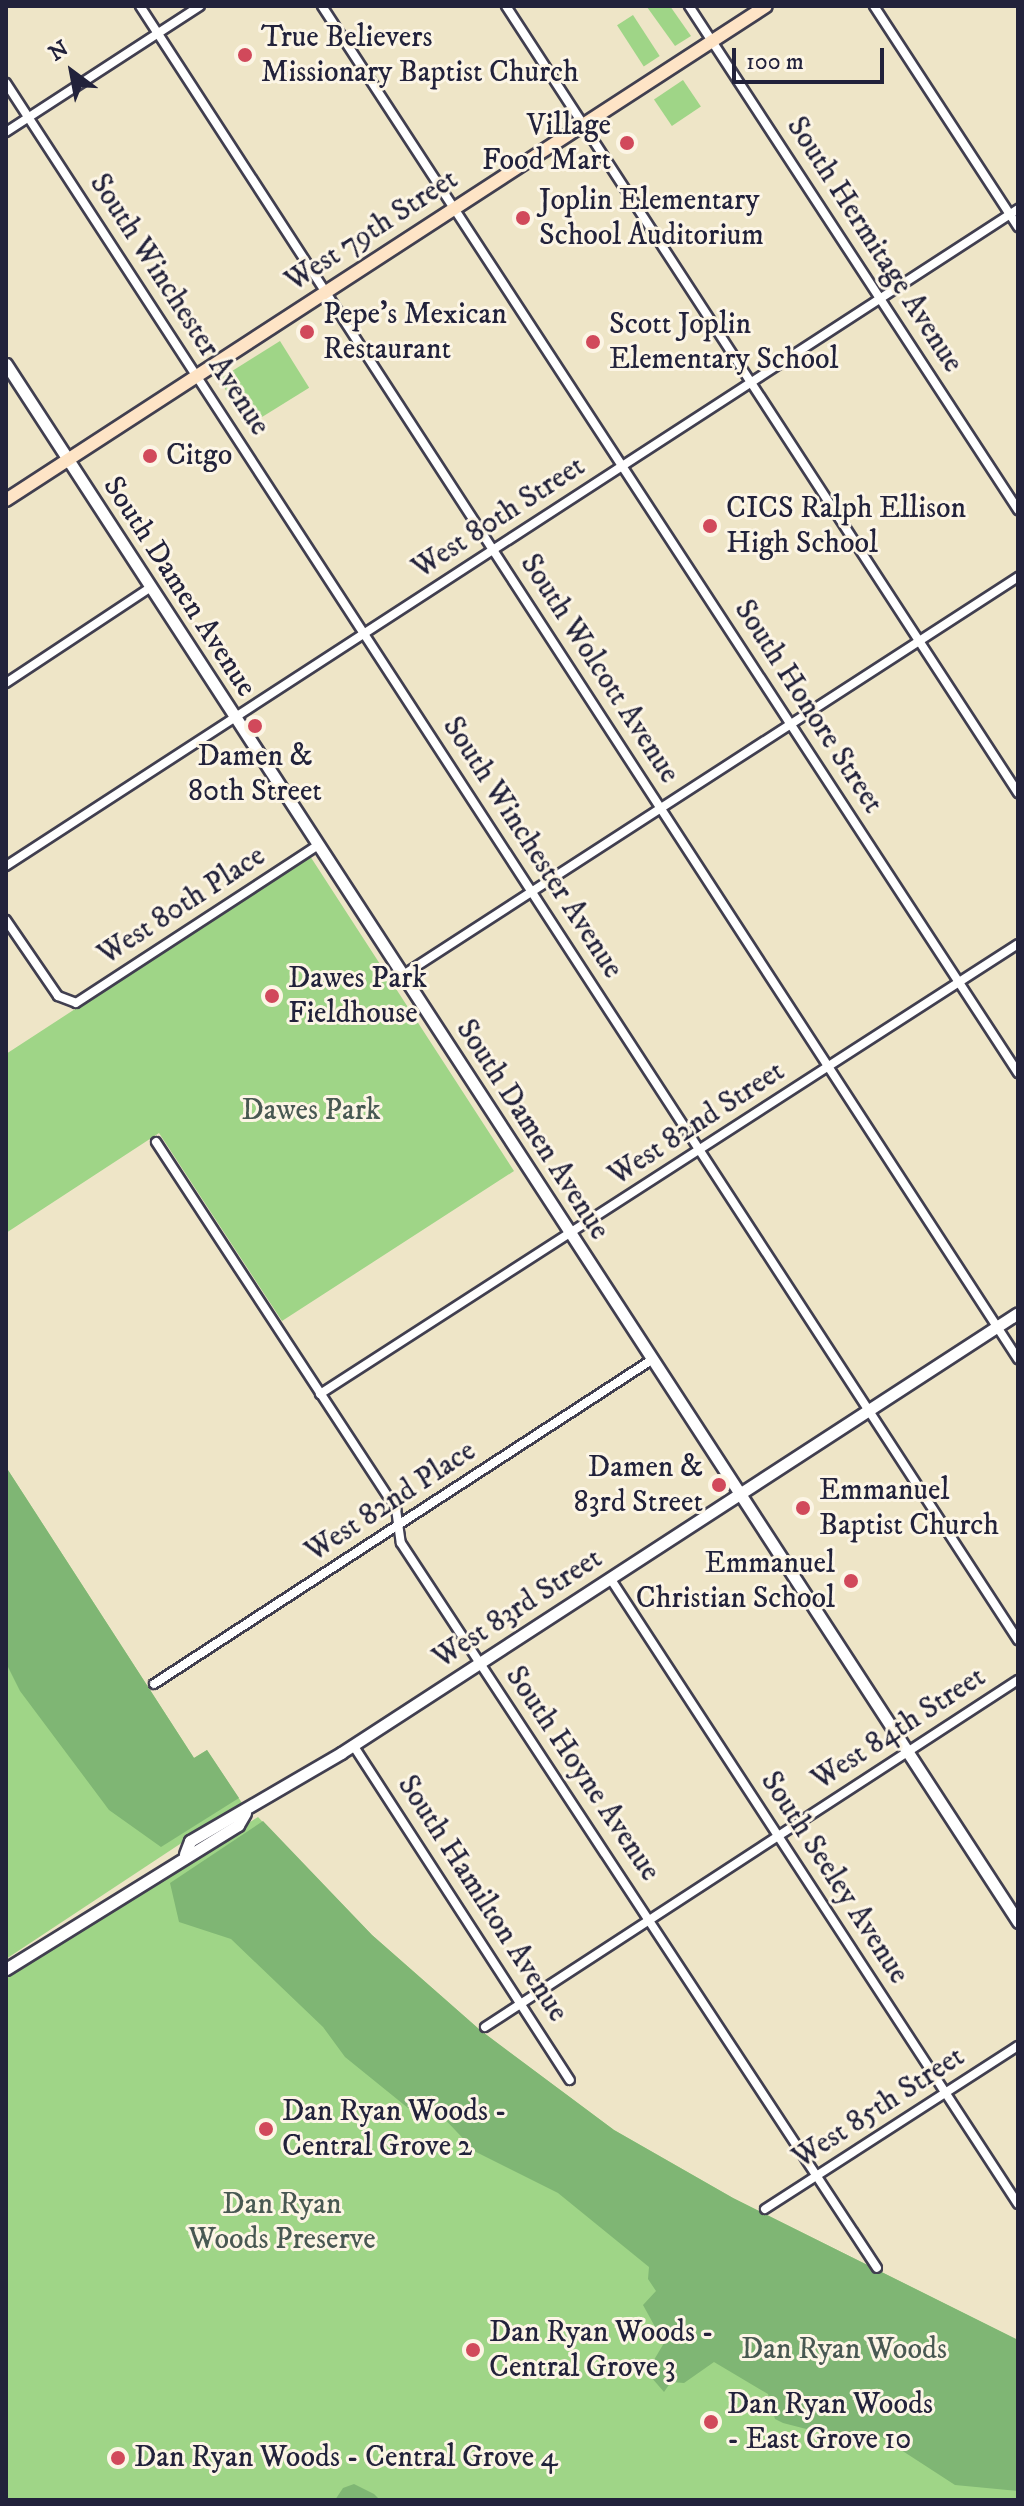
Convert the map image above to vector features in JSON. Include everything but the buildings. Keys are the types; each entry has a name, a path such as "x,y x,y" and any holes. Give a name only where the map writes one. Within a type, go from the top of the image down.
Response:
{"main road":[{"name":"West 79th Street","path":"6,500 766,6"}],"street":[{"name":"South Wolcott Avenue","path":"140,6 1018,1359"},
{"path":"6,132 200,6"},
{"name":"South Honore Street","path":"322,6 1018,1073"},
{"path":"506,6 1018,793"},
{"name":"South Hermitage Avenue","path":"689,6 1018,510"},
{"path":"874,6 1014,212 1018,227"},
{"name":"South Winchester Avenue","path":"6,83 1018,1640"},
{"name":"West 80th Street","path":"6,866 1014,212"},
{"name":"South Damen Avenue","path":"6,364 1018,1922"},
{"path":"403,975 1018,577"},
{"path":"6,683 151,587"},
{"name":"West 80th Place","path":"6,920 58,996 70,1004 318,845"},
{"name":"West 82nd Street","path":"320,1394 1018,944"},
{"name":"South Hoyne Avenue","path":"156,1142 396,1509 401,1543 877,2268"},
{"name":"West 83rd Street","path":"6,1969 185,1854 190,1841 233,1815 245,1813 353,1745 1018,1313"},
{"name":"West 82nd Place","path":"154,1684 653,1359"},
{"name":"South Seeley Avenue","path":"610,1578 1018,2204"},
{"name":"West 84th Street","path":"485,2027 1018,1680"},
{"name":"South Hamilton Avenue","path":"353,1745 570,2080"},
{"name":"West 85th Street","path":"765,2209 1018,2046"}],"green space":[{"path":"670,6 691,36 675,46 647,7"},
{"path":"633,15 660,56 644,66 617,25"},
{"path":"683,80 701,107 672,126 654,100"},
{"path":"280,341 309,388 248,426 219,379"},
{"name":"Dawes Park","path":"310,856 514,1171 282,1321 159,1133 6,1233 6,1054"},
{"path":"6,1467 194,1758 207,1750 242,1803 6,1959"},
{"path":"6,1467 194,1758 207,1750 239,1798 161,1847 109,1810 20,1691 6,1663"},
{"name":"Dan Ryan Woods Preserve","path":"258,1817 372,1935 480,2030 614,2130 733,2198 1018,2340 1018,2500 6,2500 6,1977"},
{"name":"Dan Ryan Woods","path":"263,1821 372,1935 480,2030 614,2130 733,2198 1018,2340 1018,2491 955,2485 878,2435 849,2440 783,2423 775,2419 768,2394 714,2362 684,2383 671,2382 664,2392 651,2377 651,2365 664,2343 643,2305 656,2291 648,2279 649,2267 558,2193 476,2152 436,2110 408,2108 345,2057 323,2027 231,1939 179,1922 170,1883"},
{"path":"354,2484 380,2500 335,2500 343,2488"}],"place":[{"name":"True Believers Missionary Baptist Church","path":"245,55"},
{"name":"Village Food Mart","path":"627,143"},
{"name":"Joplin Elementary School Auditorium","path":"523,218"},
{"name":"Pepe's Mexican Restaurant","path":"307,332"},
{"name":"Scott Joplin Elementary School","path":"593,342"},
{"name":"Citgo","path":"150,456"},
{"name":"CICS Ralph Ellison High School","path":"710,526"},
{"name":"Damen & 80th Street","path":"255,726"},
{"name":"Dawes Park Fieldhouse","path":"272,996"},
{"name":"Damen & 83rd Street","path":"719,1485"},
{"name":"Emmanuel Baptist Church","path":"803,1508"},
{"name":"Emmanuel Christian School","path":"851,1581"},
{"name":"Dan Ryan Woods - Central Grove 2","path":"266,2129"},
{"name":"Dan Ryan Woods - Central Grove 3","path":"473,2350"},
{"name":"Dan Ryan Woods - East Grove 10","path":"711,2422"},
{"name":"Dan Ryan Woods - Central Grove 4","path":"118,2458"}]}
